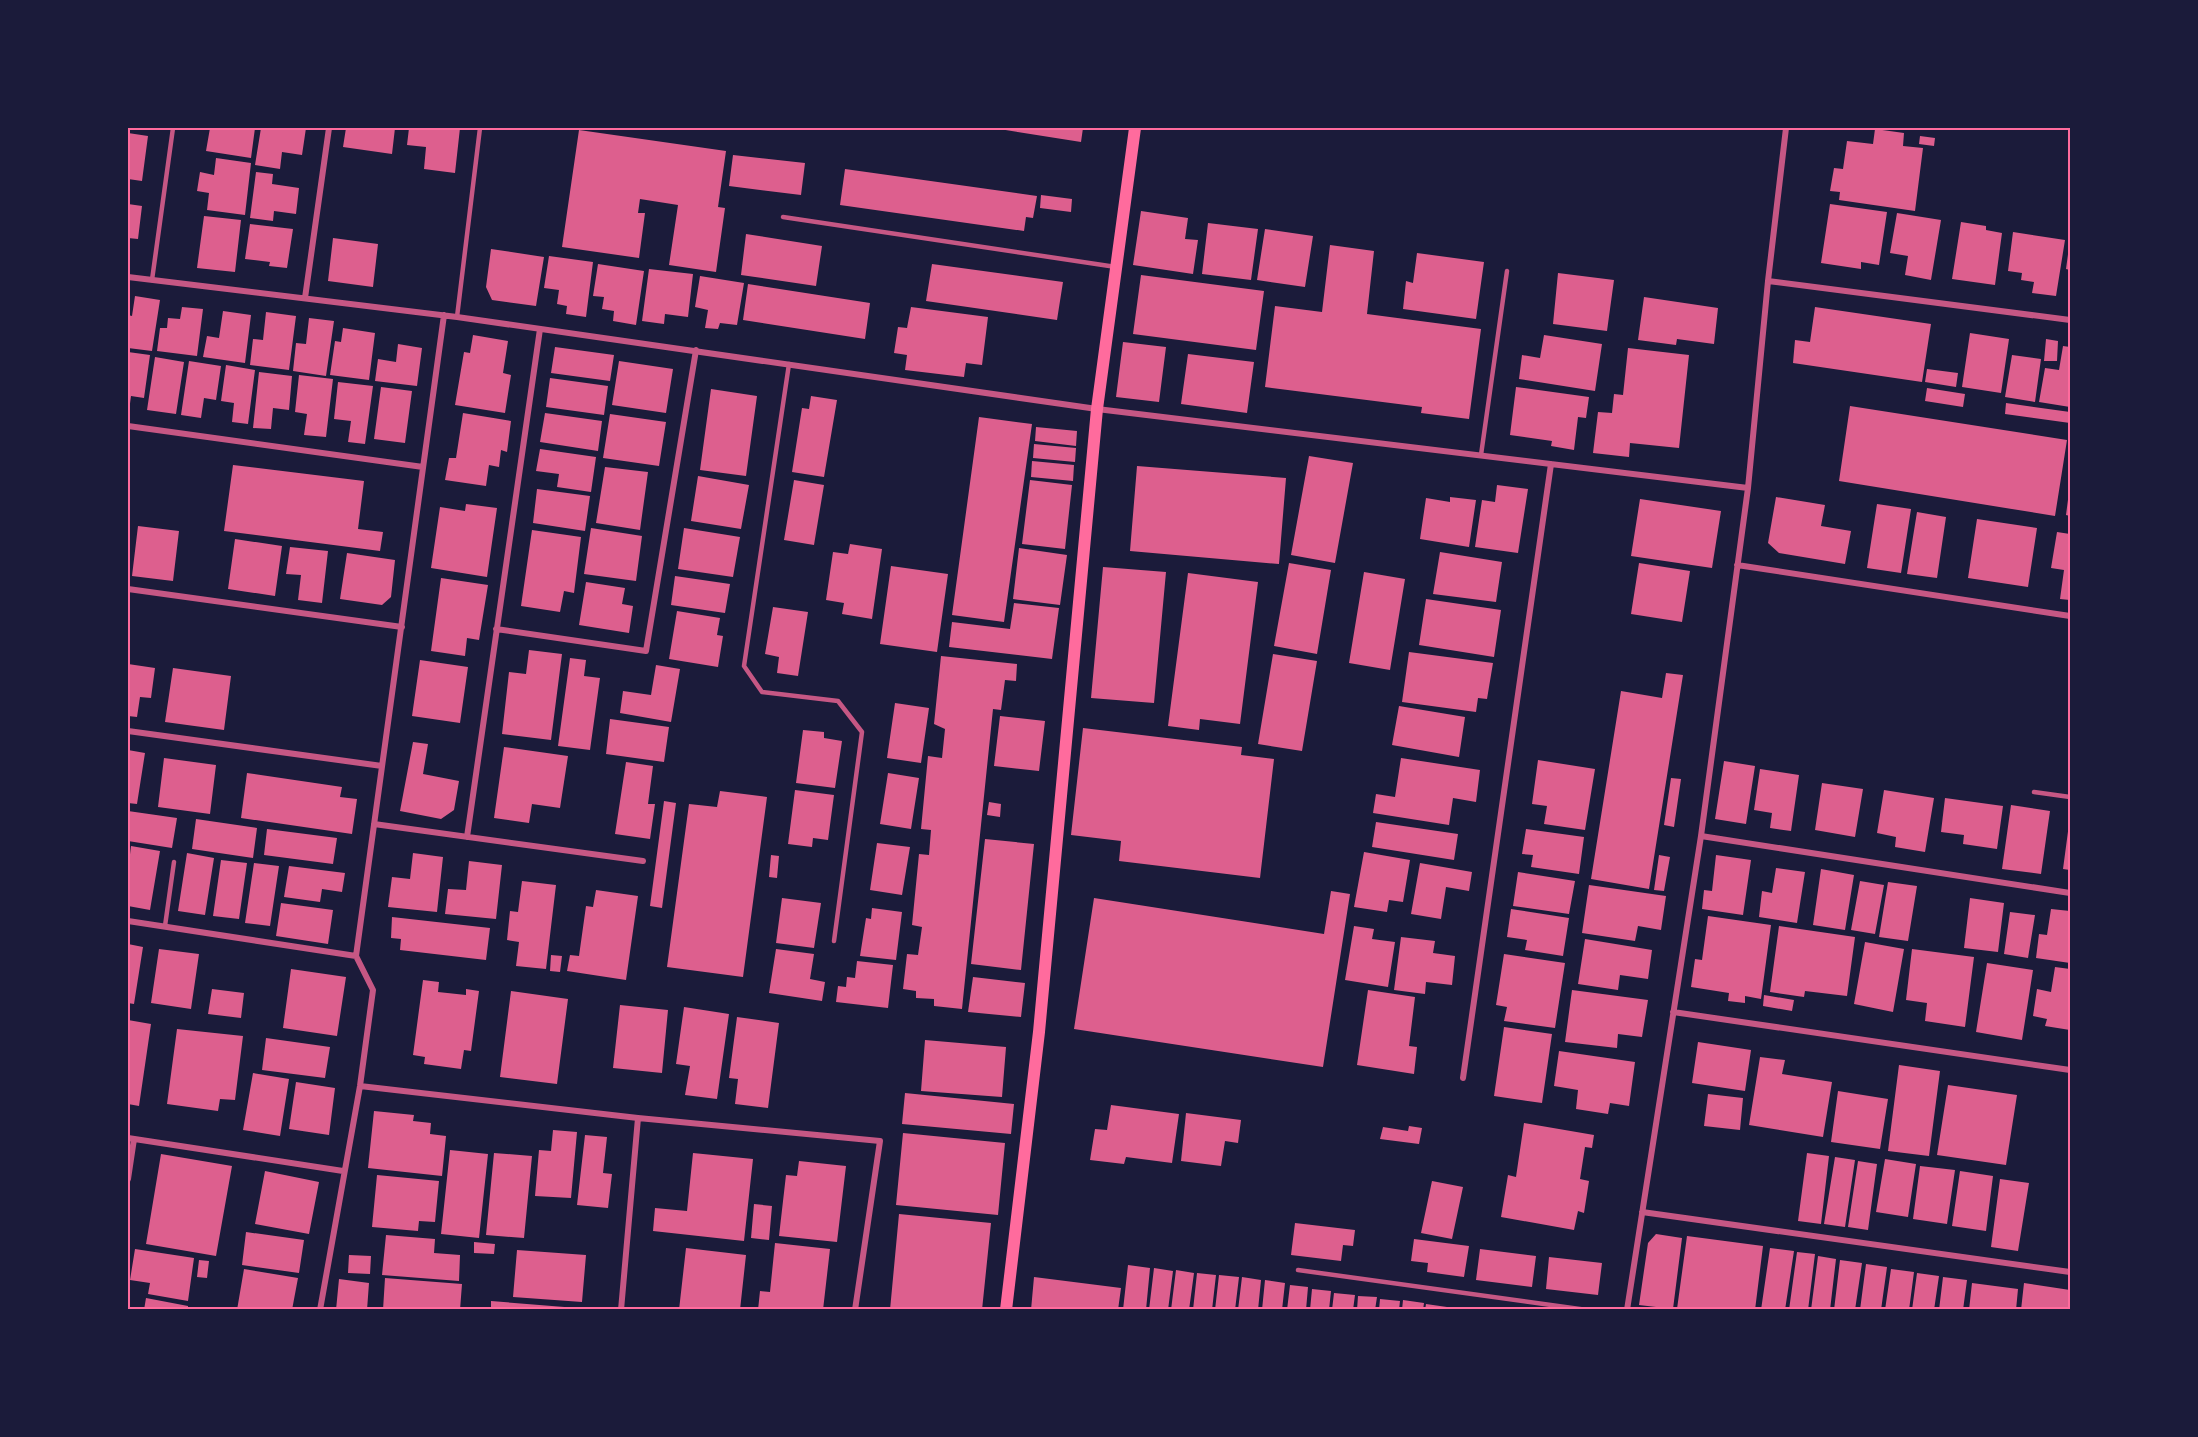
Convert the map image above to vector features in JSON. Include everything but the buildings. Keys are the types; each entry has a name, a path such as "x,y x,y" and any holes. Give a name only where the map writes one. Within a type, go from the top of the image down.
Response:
{"main road":[{"path":"1006,1310 1039,1032 1097,410 1135,128"}],"street":[{"path":"305,298 329,128"},
{"path":"1627,1310 1701,836 1748,488 1768,280 1786,128"},
{"path":"128,277 444,315 1097,410 1748,488"},
{"path":"1768,280 2070,320"},
{"path":"320,1310 360,1086 373,990 356,956 444,315"},
{"path":"467,837 540,329"},
{"path":"496,629 646,651 696,350"},
{"path":"128,426 423,467"},
{"path":"1463,1078 1551,464"},
{"path":"1737,565 2070,616"},
{"path":"128,589 402,627"},
{"path":"128,731 382,766"},
{"path":"374,824 643,861"},
{"path":"1701,836 2070,893"},
{"path":"128,921 356,956"},
{"path":"1673,1012 2070,1070"},
{"path":"360,1086 638,1118 880,1141 855,1310"},
{"path":"621,1310 638,1118"},
{"path":"128,1179 131,1138 344,1172"},
{"path":"1642,1212 2070,1272"}],"lane":[{"path":"152,280 173,128"},
{"path":"457,317 480,128"},
{"path":"783,217 1116,267"},
{"path":"1481,456 1507,271"},
{"path":"789,364 744,666 762,692 838,701 862,732 834,940"},
{"path":"2034,792 2070,797"},
{"path":"165,926 174,862"},
{"path":"1298,1270 1587,1310"}]}
